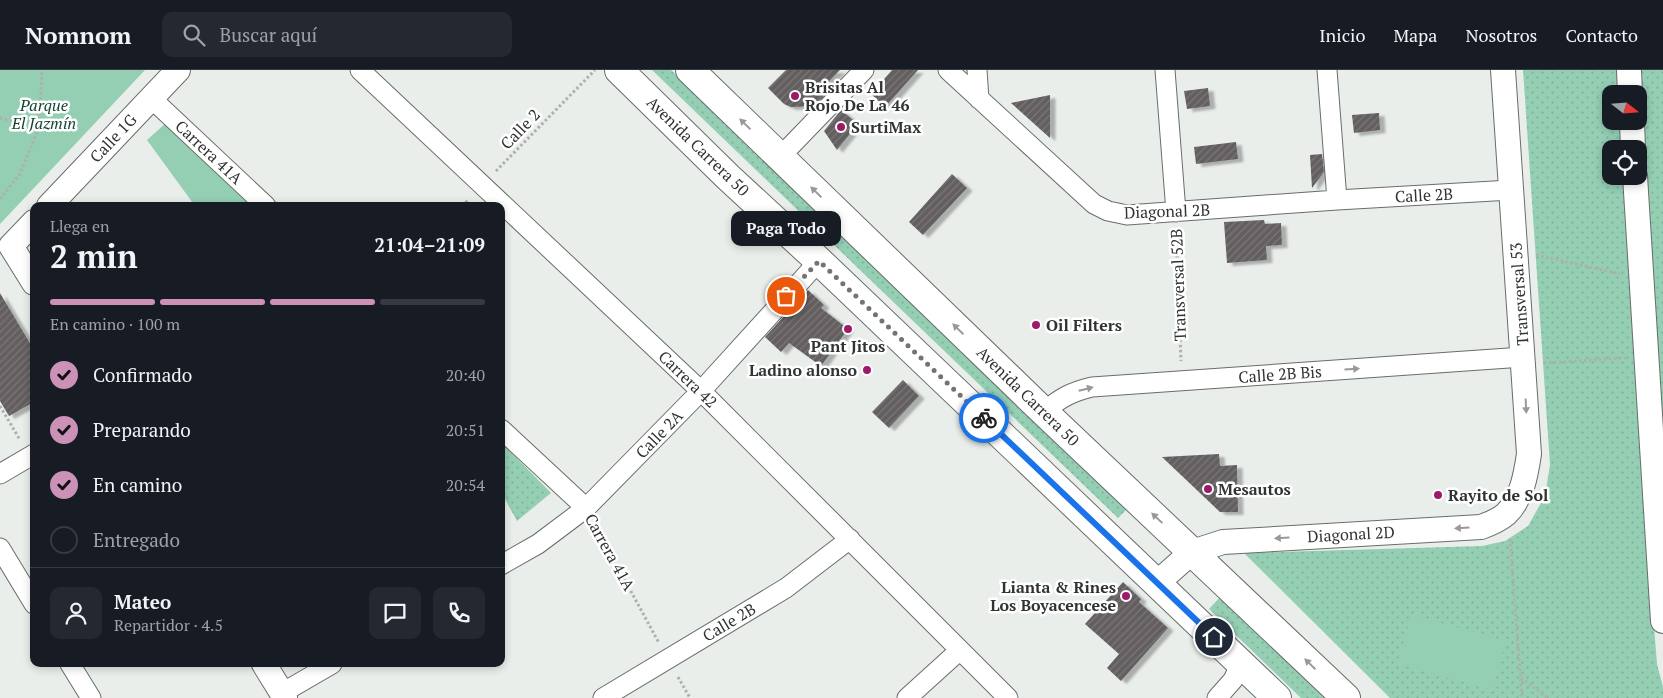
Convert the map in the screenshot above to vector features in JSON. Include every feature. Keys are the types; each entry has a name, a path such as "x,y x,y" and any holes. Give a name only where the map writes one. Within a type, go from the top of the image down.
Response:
{"main road":[{"name":"Avenida Carrera 50","path":"619,70 728,177 819,261 1277,698"},
{"name":"Avenida Carrera 50","path":"690,70 1044,412 1346,698"}],"street":[{"name":"Calle 1G","path":"53,202 178,70"},
{"name":"Carrera 42","path":"360,70 499,202"},
{"path":"780,158 864,70"},
{"name":"Diagonal 2B","path":"948,70 1094,204 1108,211 1127,215 1337,200"},
{"path":"977,70 978,99"},
{"name":"Transversal 52B","path":"1165,70 1176,212"},
{"path":"1327,70 1337,200"},
{"name":"Transversal 53","path":"1503,70 1529,454 1526,474 1508,523"},
{"path":"1628,70 1629,85"},
{"name":"Carrera 41A","path":"151,98 262,202"},
{"path":"1636,185 1663,621"},
{"name":"Calle 2B","path":"1337,200 1511,190"},
{"name":"Carrera 42","path":"505,208 701,391 1008,698"},
{"path":"30,226 11,246 30,277"},
{"name":"Calle 2A","path":"505,564 538,544 586,508 701,391 819,261"},
{"name":"Calle 2B Bis","path":"1044,412 1058,400 1072,392 1092,387 1524,361"},
{"name":"Carrera 41A","path":"505,432 586,508"},
{"path":"0,474 30,456"},
{"name":"Diagonal 2D","path":"1192,552 1223,542 1481,527 1508,523"},
{"name":"Calle 2B","path":"603,698 786,588 850,539"},
{"path":"0,548 30,597"},
{"path":"1157,583 1192,552"},
{"path":"908,698 960,650"},
{"path":"1217,698 1233,680 1241,663"},
{"path":"72,667 91,698"},
{"path":"266,667 283,695 327,667"}],"path":[{"path":"0,198 20,174 39,127 41,70"},
{"name":"Calle 2","path":"466,202 596,70"},
{"path":"0,118 39,127"},
{"name":"Transversal 52B","path":"1176,212 1181,381"},
{"path":"1531,254 1642,278"},
{"path":"1524,361 1646,356"},
{"path":"0,406 30,452"},
{"name":"Carrera 41A","path":"586,508 690,698"},
{"path":"1508,523 1522,698"},
{"path":"1521,678 1548,698"}],"green space":[{"name":"Parque El Jazmín","path":"0,70 145,70 0,224"},
{"path":"652,70 671,70 773,165 1128,508 1118,518"},
{"path":"1523,70 1618,70 1619,85 1602,85 1602,130 1622,130 1623,140 1602,140 1602,185 1626,185 1645,512 1657,664 1663,687 1663,698 1390,698 1244,553 1482,546 1505,541 1528,526 1545,496 1550,465"},
{"path":"1639,70 1663,70 1663,451 1646,185 1647,140 1643,140 1643,130 1648,130 1648,85 1640,85"},
{"path":"167,122 254,202 192,202 147,140"},
{"path":"505,446 551,493 517,521 505,499"},
{"path":"1221,596 1327,698 1301,698 1209,609"},
{"path":"1411,615 1506,641 1492,690 1398,664"}],"building":[{"name":"Brisitas Al Rojo De La 46","path":"786,70 840,70 819,92 824,96 814,106 791,107 784,104 768,88"},
{"path":"892,70 918,70 885,107 871,94"},
{"path":"1208,88 1210,106 1187,109 1184,91"},
{"path":"1050,95 1050,138 1011,103"},
{"name":"SurtiMax","path":"841,110 858,124 837,150 824,131"},
{"path":"1379,113 1380,130 1354,133 1352,115"},
{"path":"1236,142 1238,159 1196,164 1194,147"},
{"path":"1322,154 1324,172 1312,188 1310,155"},
{"path":"952,174 967,188 923,235 909,222"},
{"path":"1264,220 1265,224 1281,223 1282,245 1266,246 1267,260 1227,263 1224,222"},
{"path":"808,290 824,305 821,308 848,329 821,366 789,343 781,352 765,337"},
{"path":"0,293 30,343 30,404 9,416 0,401"},
{"path":"903,380 919,396 889,428 872,412"},
{"name":"Mesautos","path":"1219,454 1220,466 1237,465 1238,512 1220,512 1162,457"},
{"path":"1123,582 1141,599 1139,602 1168,628 1121,681 1107,668 1119,654 1085,624"}],"way so far":[{"path":"786,296 819,261 984,418"}],"place":[{"name":"Brisitas Al Rojo De La 46","path":"795,96"},
{"name":"SurtiMax","path":"841,127"},
{"name":"Paga Todo","path":"786,296"},
{"name":"Oil Filters","path":"1036,325"},
{"name":"Pant Jitos","path":"848,329"},
{"name":"Ladino alonso","path":"867,370"},
{"name":"Mesautos","path":"1208,489"},
{"name":"Rayito de Sol","path":"1438,495"},
{"name":"Lianta & Rines Los Boyacencese","path":"1126,596"}],"route":[{"path":"984,418 1214,637"}]}
